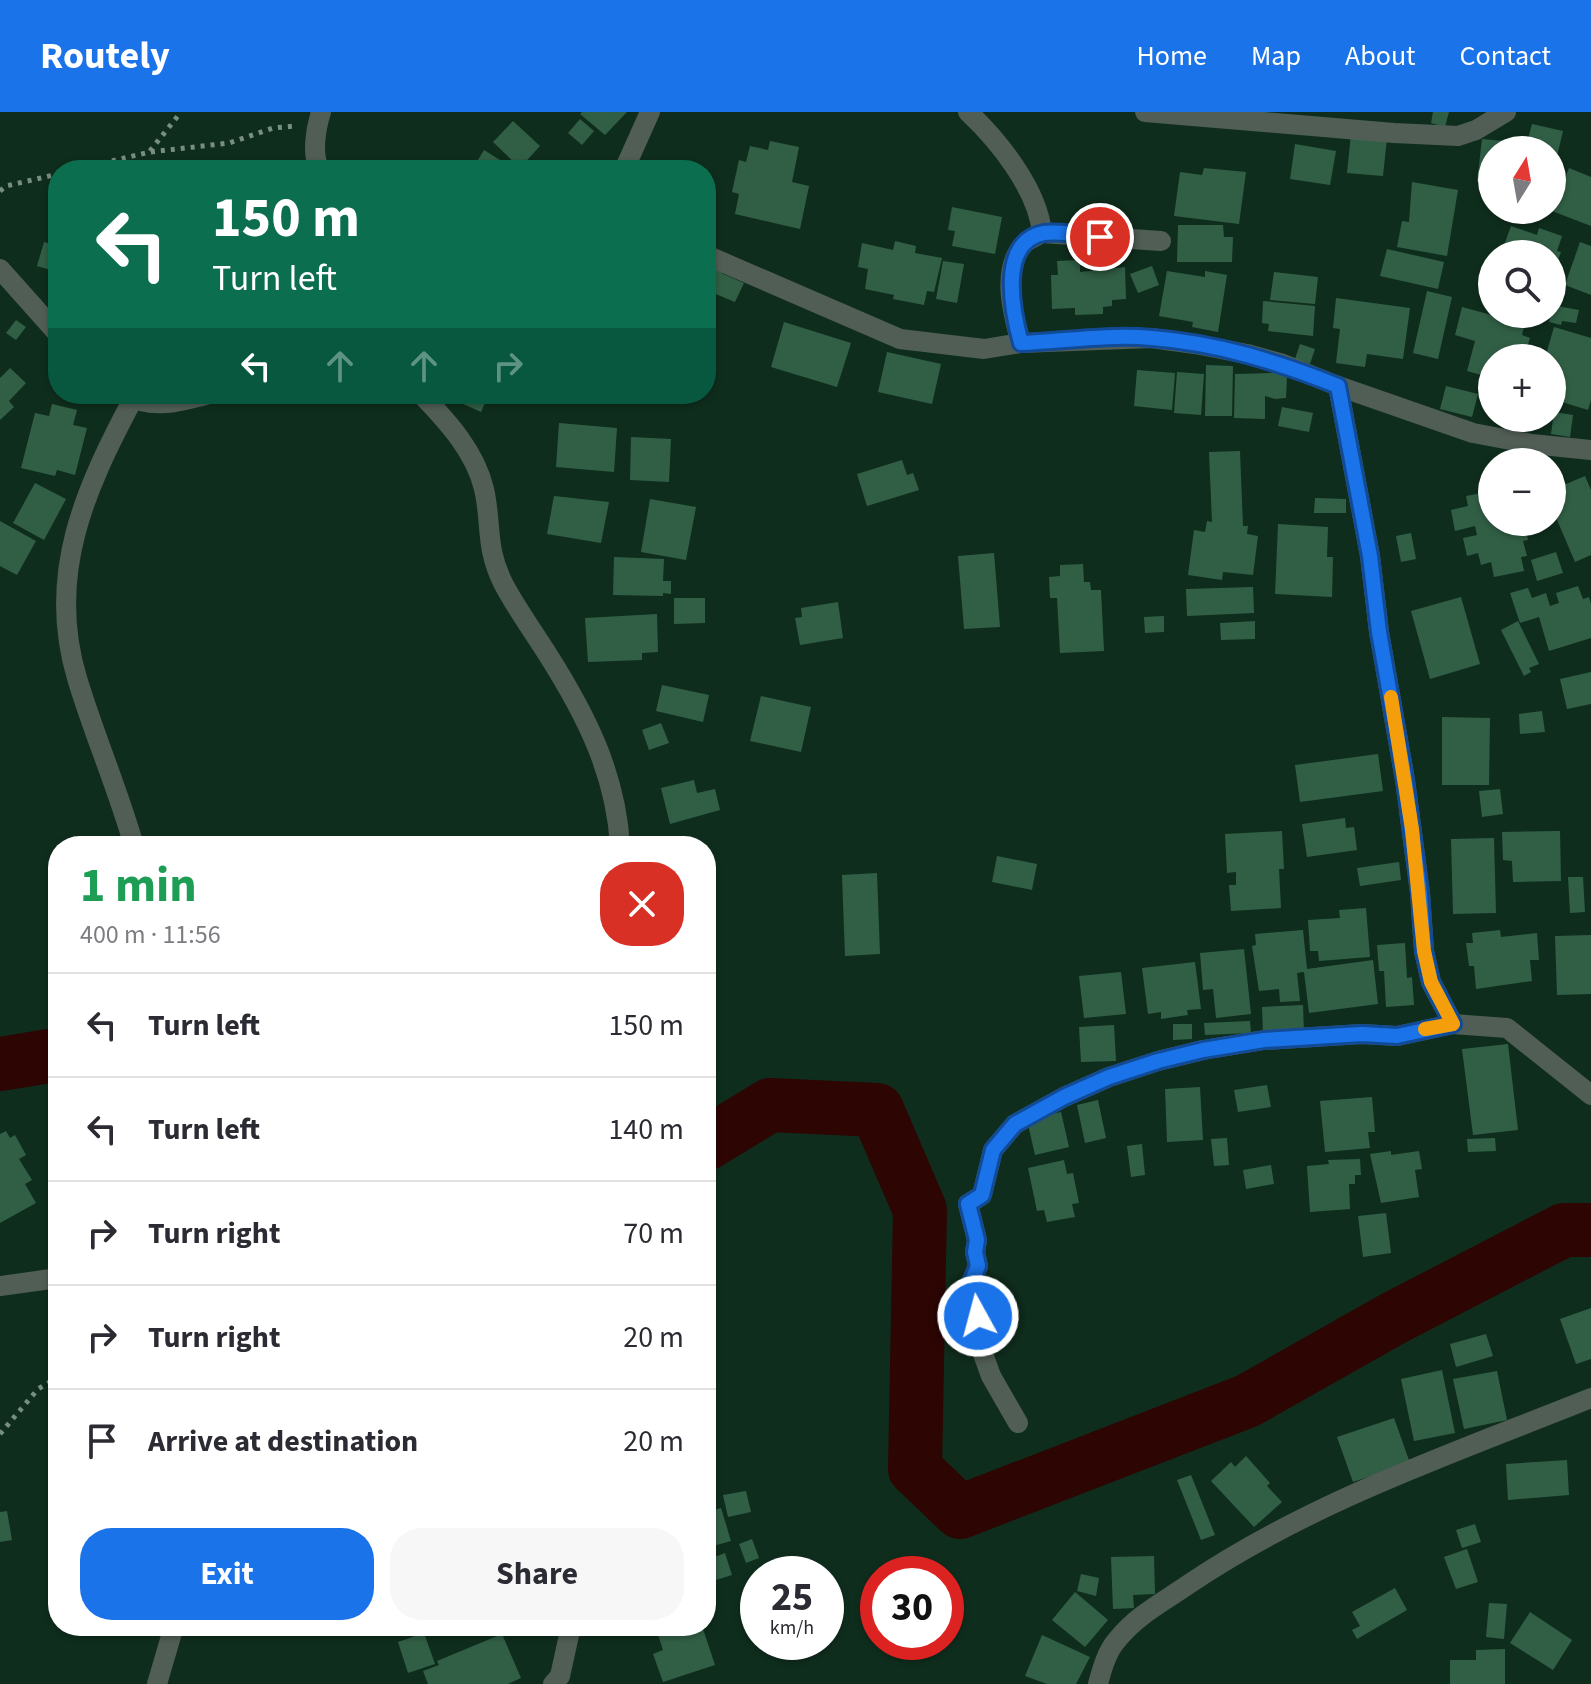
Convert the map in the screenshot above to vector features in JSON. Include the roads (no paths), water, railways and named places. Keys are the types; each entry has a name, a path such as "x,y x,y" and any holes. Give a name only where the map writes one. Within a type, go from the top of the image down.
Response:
{"street":[{"path":"628,160 650,112"},
{"path":"968,112 991,133 1030,193 1040,214 1042,233"},
{"path":"1145,112 1458,136 1476,130 1506,112"},
{"path":"316,160 319,118"},
{"path":"1021,343 1011,293 1014,263 1025,244 1042,233 1161,241"},
{"path":"716,259 900,339 984,349 1021,343 1151,338 1247,354 1283,364 1473,433 1532,444 1591,450"},
{"path":"0,269 48,323"},
{"path":"1338,386 1370,556 1379,632 1405,780 1420,893 1424,951 1431,982 1453,1024"},
{"path":"125,404 83,509 68,554 65,584 68,641 76,676 131,836"},
{"path":"431,404 469,452 484,488 491,555 503,582 578,703 605,762 618,813 619,836"},
{"path":"1018,1423 991,1376 978,1340 982,1324 971,1283 978,1266 975,1252 977,1240 968,1204 982,1195 993,1150 1015,1124 1109,1077 1203,1050 1277,1039 1362,1034 1397,1036 1453,1024 1507,1028 1591,1095"},
{"path":"0,1286 48,1279"},
{"path":"1098,1684 1114,1642 1139,1616 1230,1557 1305,1516 1591,1398"},
{"path":"157,1684 171,1636"},
{"path":"553,1684 560,1676 569,1636"}],"waterway":[{"path":"0,1064 48,1056"},
{"path":"716,1138 770,1105 877,1110 920,1210 915,1469 960,1512 1247,1401 1394,1318 1564,1230 1591,1230"}]}
